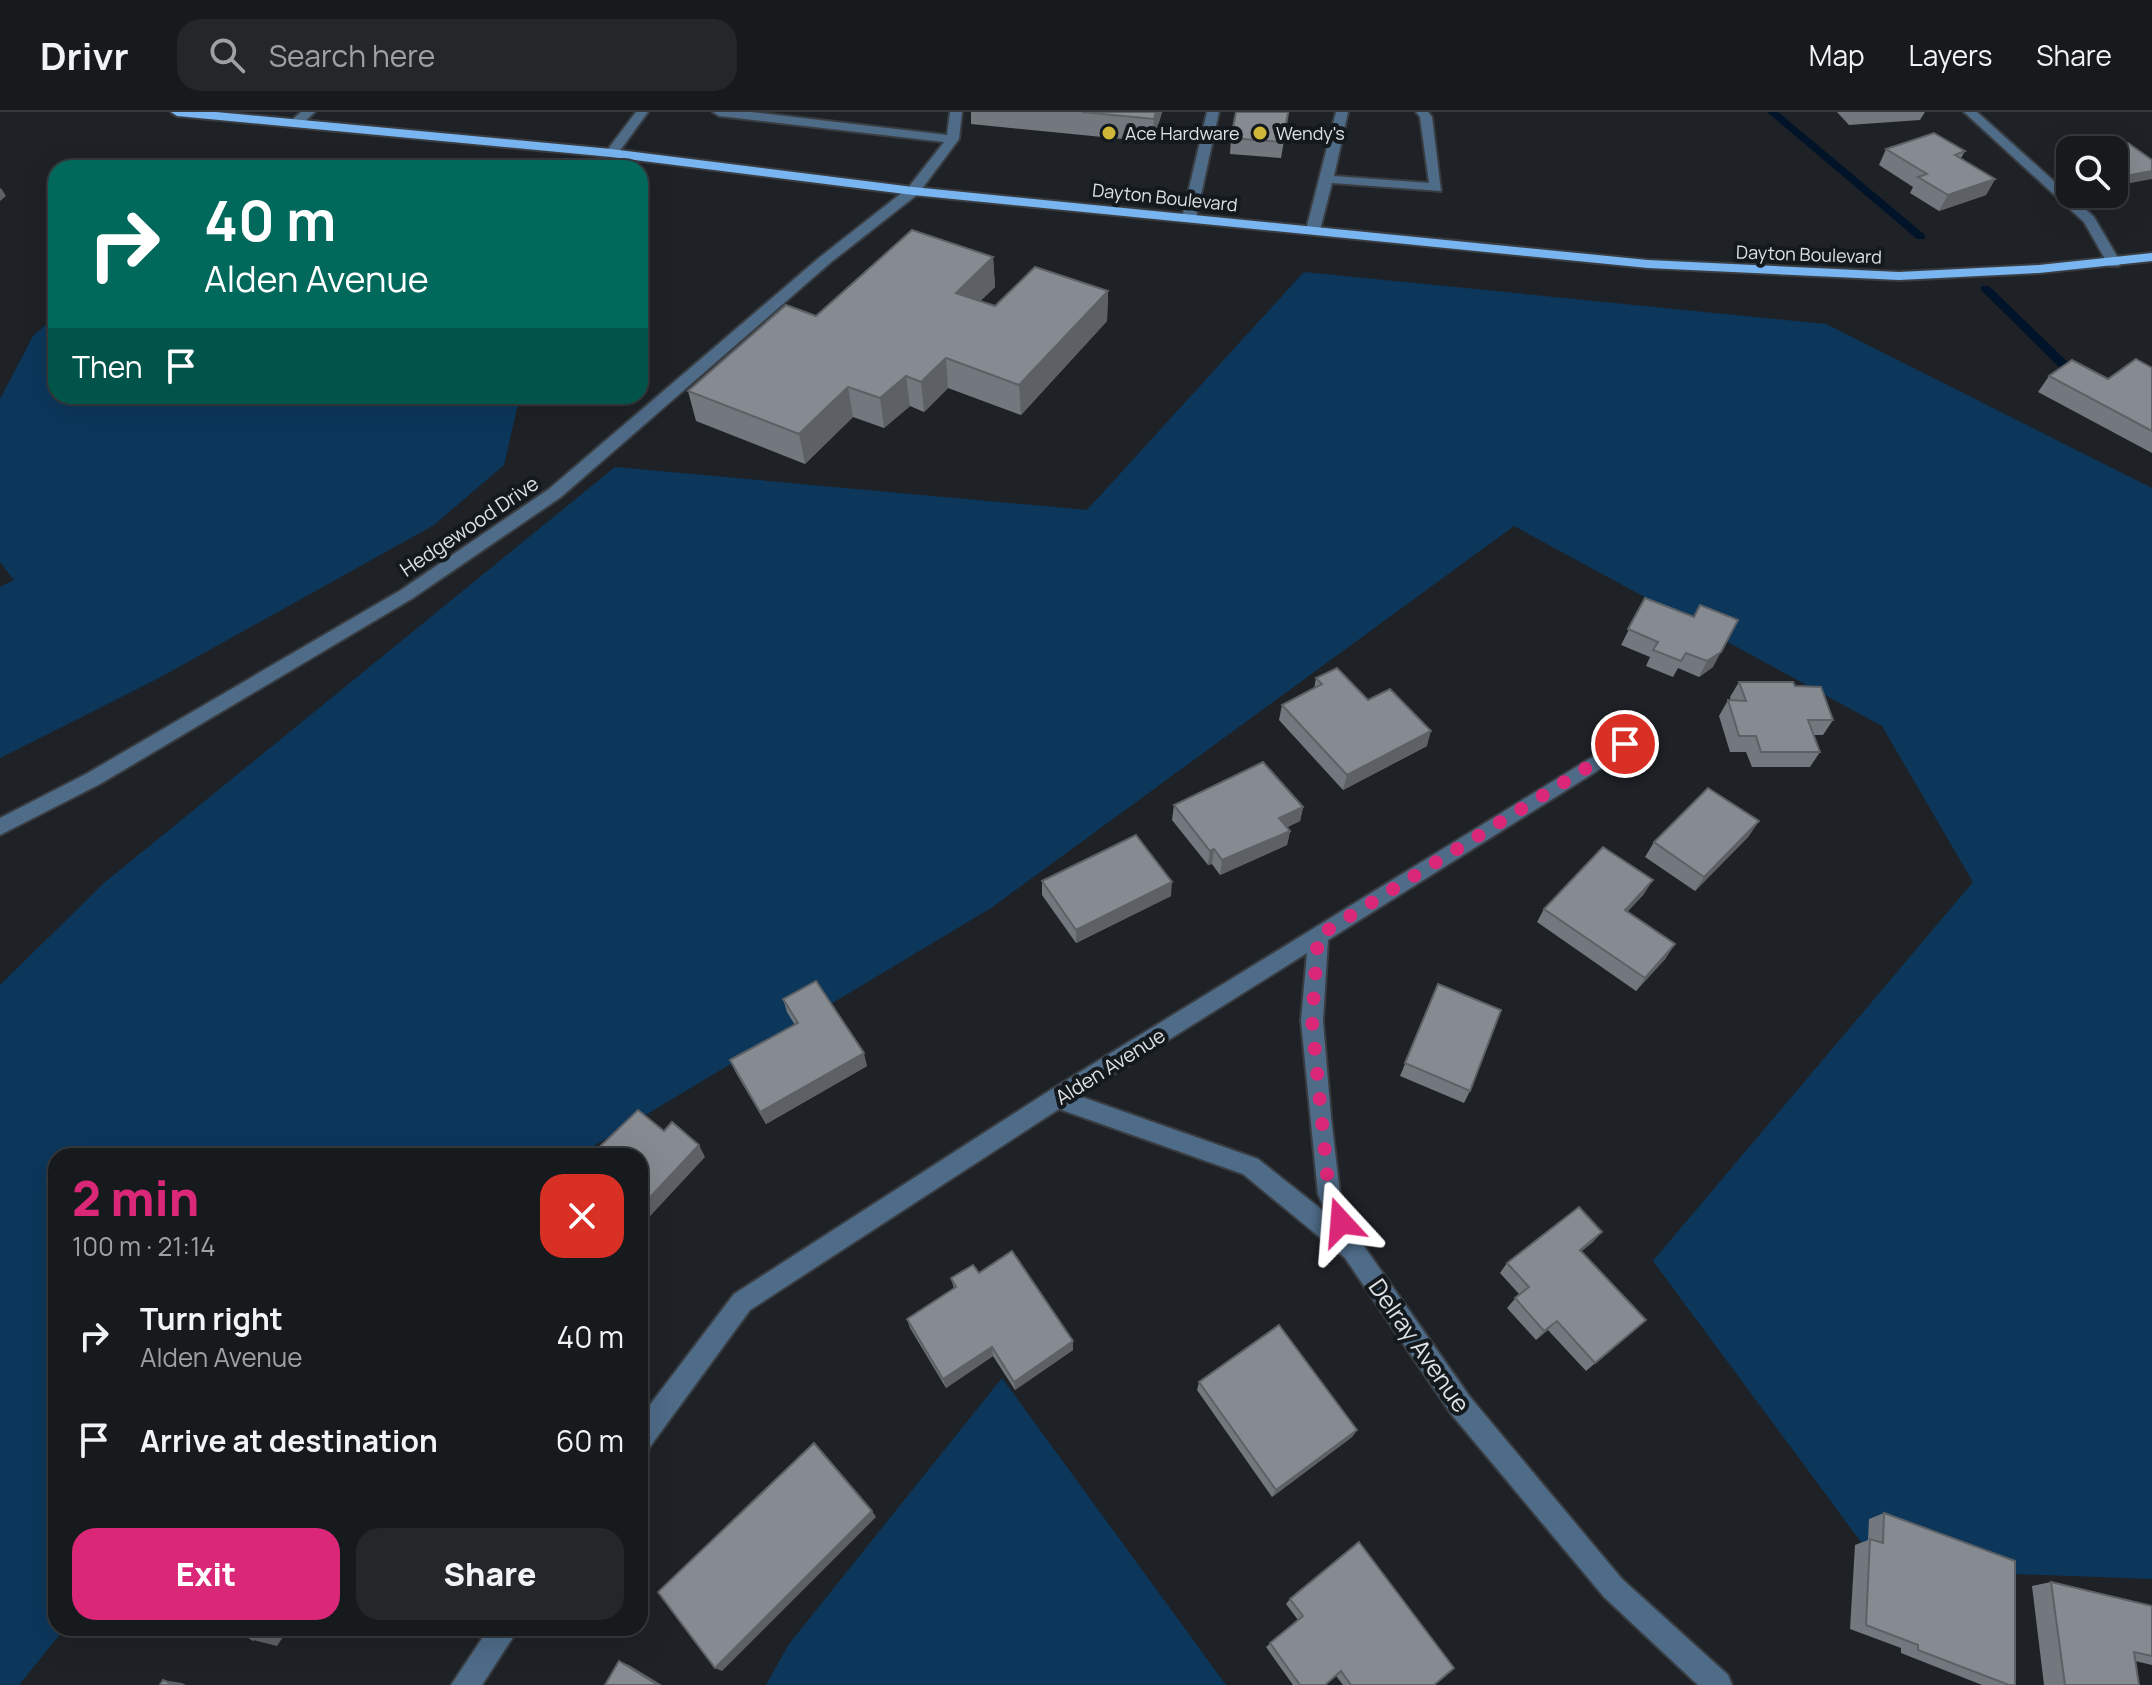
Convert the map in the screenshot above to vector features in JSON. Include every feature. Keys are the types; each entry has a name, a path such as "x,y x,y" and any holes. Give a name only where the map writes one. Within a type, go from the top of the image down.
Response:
{"main road":[{"name":"Dayton Boulevard","path":"177,112 611,153 913,191 1648,264 1761,272 1899,276 2114,263 2152,257"},
{"path":"2114,263 2152,271"}],"street":[{"path":"297,122 309,112"},
{"path":"611,153 642,112"},
{"path":"719,112 953,139 956,112"},
{"path":"1189,218 1213,112"},
{"path":"1313,230 1342,112"},
{"path":"1327,179 1436,188 1426,117 1422,112"},
{"path":"1970,112 2089,220 2114,263"},
{"name":"Hedgewood Drive","path":"0,827 93,779 407,594 555,493 825,260 913,191 953,139"},
{"name":"Alden Avenue","path":"648,1428 742,1302 1057,1098 1625,744"},
{"path":"1318,936 1312,1021 1320,1117 1329,1194 1353,1250"},
{"name":"Delray Avenue","path":"1057,1098 1250,1166 1353,1250 1461,1406 1613,1588 1718,1685"},
{"path":"465,1685 499,1636"}],"shaded area":[{"path":"1304,272 1826,324 2152,488 2152,1579 1881,1569 1653,1261 1973,882 1882,726 1514,526 991,908 590,1148 48,1148 48,1636 59,1636 19,1685 0,1685 0,985 104,883 615,467 1087,510"},
{"path":"48,323 48,404 518,404 504,465 434,525 159,678 0,758 0,587 14,580 0,562 0,399 33,336"},
{"path":"1002,1378 1226,1685 766,1685 789,1644"}],"building":[{"path":"1082,112 1156,112 1154,119"},
{"name":"Wendy's","path":"1236,112 1288,112 1283,142 1231,138"},
{"path":"1934,133 1965,151 1955,155 1995,179 1948,195 1918,177 1927,174 1886,149"},
{"path":"2128,143 2152,160 2152,171 2128,175"},
{"path":"912,230 993,257 956,293 995,306 1035,267 1108,291 1019,385 946,358 921,382 906,376 880,398 848,387 799,434 688,391 786,305 816,316"},
{"path":"2136,359 2152,368 2152,431 2049,376 2072,360 2108,379"},
{"path":"1645,598 1694,617 1700,605 1738,620 1721,652 1707,661 1686,653 1681,661 1653,650 1658,642 1628,629"},
{"path":"1337,668 1368,700 1390,689 1431,731 1347,775 1282,705 1322,684 1316,678"},
{"path":"1739,682 1793,682 1795,686 1821,687 1833,720 1808,720 1820,752 1761,752 1756,736 1739,736 1728,700 1746,701"},
{"path":"1263,762 1303,807 1279,818 1290,831 1222,860 1214,849 1210,851 1174,805"},
{"path":"1708,788 1759,821 1704,877 1654,842"},
{"path":"1136,835 1172,882 1076,930 1042,881"},
{"path":"1603,847 1653,880 1625,910 1675,944 1645,978 1544,909"},
{"path":"816,981 864,1053 760,1112 730,1060 798,1023 783,999"},
{"path":"1438,984 1501,1010 1470,1091 1405,1063"},
{"path":"638,1110 664,1131 672,1122 699,1145 648,1199 648,1148 598,1148"},
{"path":"1579,1207 1602,1232 1580,1250 1646,1320 1595,1363 1557,1321 1544,1331 1515,1298 1529,1287 1507,1263"},
{"path":"1012,1251 1073,1341 1014,1382 992,1347 943,1379 907,1319 956,1287 951,1278 973,1265 979,1273"},
{"path":"1279,1325 1357,1430 1276,1490 1199,1382"},
{"path":"814,1443 872,1511 715,1668 658,1592"},
{"path":"1884,1513 2015,1561 2015,1685 1918,1650 1918,1645 1866,1625 1870,1539 1883,1543"},
{"path":"1359,1542 1454,1668 1434,1685 1351,1685 1341,1671 1325,1685 1300,1685 1270,1643 1303,1616 1290,1599"},
{"path":"2051,1582 2152,1606 2152,1656 2134,1652 2139,1685 2065,1685"},
{"path":"619,1661 658,1685 605,1685"}],"waterway":[{"path":"1772,112 1921,237"},
{"path":"1985,288 2078,379"}],"place":[{"name":"Ace Hardware","path":"1109,133"},
{"name":"Wendy's","path":"1260,133"}],"route":[{"path":"1341,1222 1329,1194 1312,1021 1318,936 1625,744"}]}
